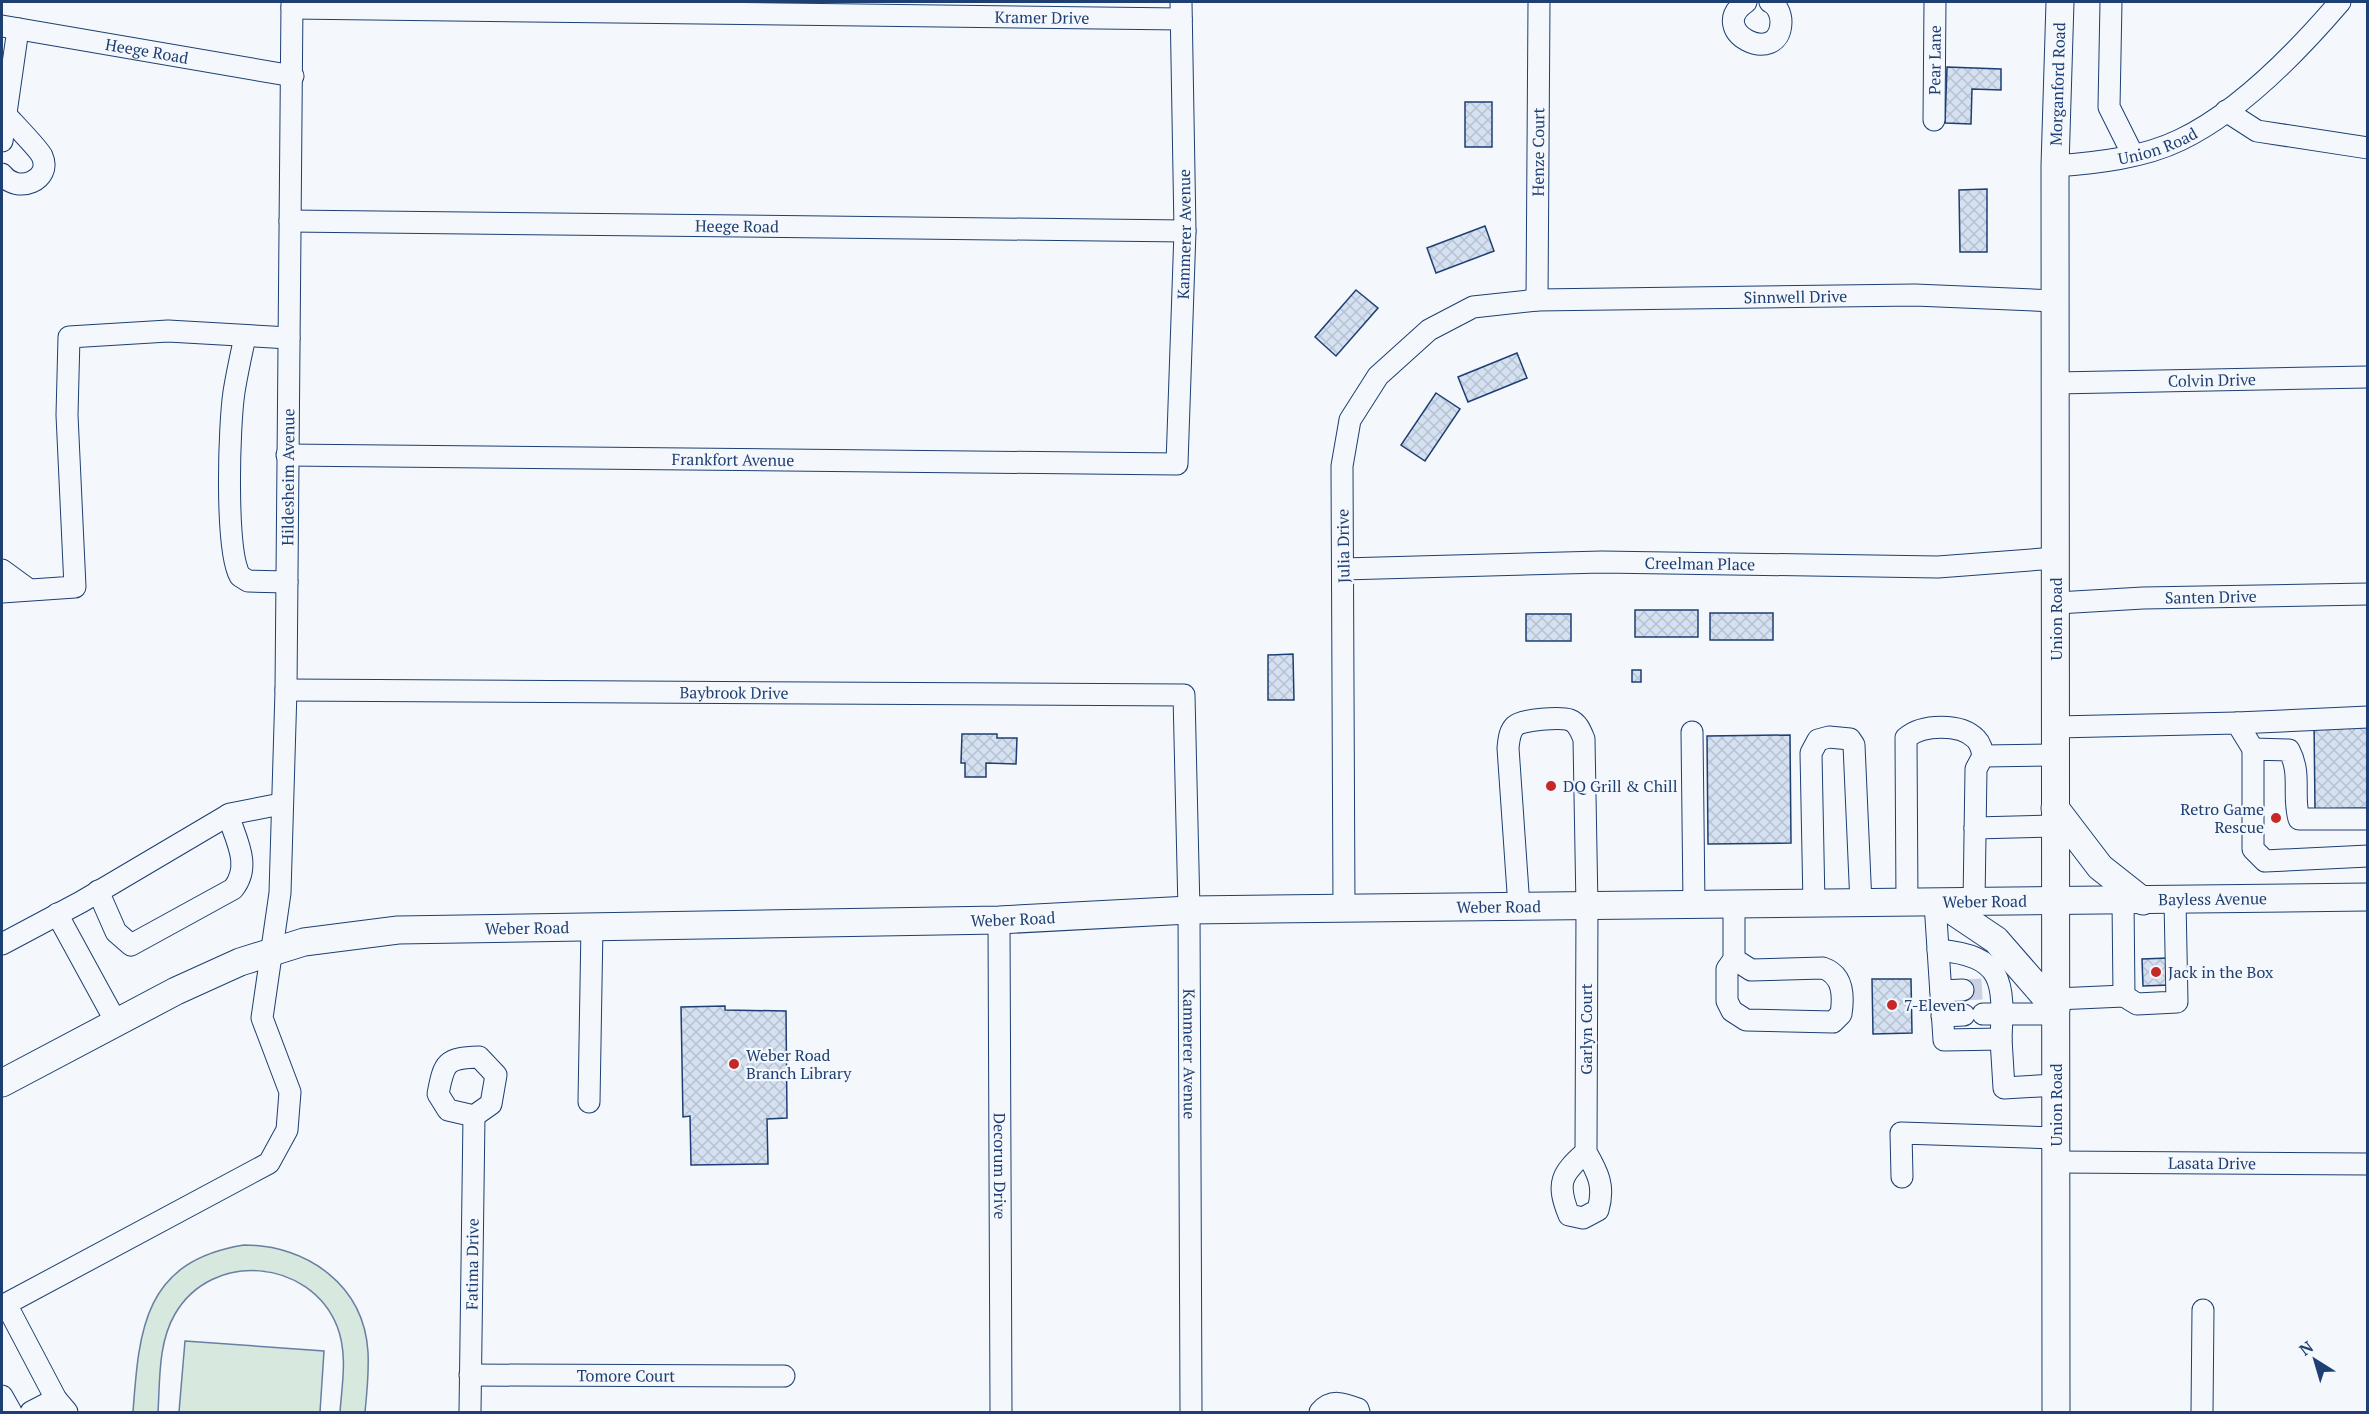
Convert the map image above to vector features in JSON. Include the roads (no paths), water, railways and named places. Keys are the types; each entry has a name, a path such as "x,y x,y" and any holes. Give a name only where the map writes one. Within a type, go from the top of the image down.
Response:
{"main road":[{"name":"Morganford Road","path":"2055,166 2060,2"},
{"name":"Union Road","path":"2055,166 2056,1413"},
{"path":"2055,817 2133,901"},
{"name":"Bayless Avenue","path":"2056,902 2367,897"},
{"name":"Weber Road","path":"2,1083 218,971 274,950 331,937 398,930 999,920 1189,910 2056,902"},
{"path":"1938,903 1996,940 2056,1008"}],"street":[{"name":"Henze Court","path":"1537,300 1539,2"},
{"path":"1746,2 1737,11 1735,27 1743,40 1757,45 1771,41 1780,29 1780,15 1773,2"},
{"name":"Pear Lane","path":"1934,120 1935,2"},
{"path":"2111,2 2109,107 2133,154"},
{"name":"Union Road","path":"2055,166 2091,163 2179,141 2226,111 2295,49 2340,2"},
{"name":"Kramer Drive","path":"292,4 1181,10"},
{"name":"Hildesheim Avenue","path":"4,1305 269,1163 287,1130 290,1092 262,1018 274,950 280,893 286,690 292,4"},
{"name":"Kammerer Avenue","path":"1177,464 1185,231 1181,10"},
{"path":"2,141 10,28"},
{"name":"Heege Road","path":"10,28 293,76"},
{"path":"2226,111 2258,131 2367,148"},
{"path":"2,174 14,184 26,185 38,178 44,167 42,156 5,114"},
{"name":"Heege Road","path":"290,220 1185,231"},
{"name":"Sinnwell Drive","path":"1537,300 1915,295 2055,301"},
{"name":"Julia Drive","path":"1344,908 1342,466 1350,420 1378,376 1429,330 1473,307 1537,300"},
{"path":"2,592 75,587 67,415 69,337 168,331 289,338"},
{"path":"245,337 234,393 231,423 231,548 240,576 248,580 287,582"},
{"name":"Colvin Drive","path":"2056,383 2367,377"},
{"name":"Frankfort Avenue","path":"287,455 1177,464"},
{"name":"Creelman Place","path":"1343,569 1602,562 1938,567 2056,558"},
{"path":"2,570 28,590"},
{"name":"Santen Drive","path":"2057,603 2143,598 2367,594"},
{"name":"Baybrook Drive","path":"286,690 1184,695"},
{"name":"Kammerer Avenue","path":"1184,695 1189,910 1191,1413"},
{"path":"2056,727 2237,723 2367,717"},
{"name":"Garlyn Court","path":"1520,907 1508,748 1510,734 1515,725 1527,720 1570,720 1578,726 1584,739 1587,907 1586,1152"},
{"path":"2237,723 2253,749 2253,849 2265,861 2367,856"},
{"path":"1907,904 1906,738 1919,730 1959,729 1975,737 1980,744 1983,756 1976,769 1974,903"},
{"path":"1692,732 1694,905"},
{"path":"1814,904 1812,753 1818,740 1829,737 1850,739 1854,745 1861,904"},
{"path":"2253,749 2289,750 2297,764 2296,810 2299,819 2367,819"},
{"path":"1983,756 2055,754"},
{"path":"2,944 228,815 281,804"},
{"path":"98,891 116,932 131,945 233,889 241,879 242,856 228,815"},
{"path":"1975,828 2055,817"},
{"path":"1942,1016 2056,1008 2124,996 2137,1004 2177,1002 2175,900"},
{"path":"2124,996 2133,901"},
{"path":"1938,903 1938,950 1944,1041 2001,1039"},
{"path":"1734,905 1734,959 1727,969 1727,1001 1738,1017 1746,1020 1833,1022 1841,1014 1840,984 1838,976 1832,971 1823,968 1751,970 1734,959"},
{"path":"57,914 116,1022"},
{"name":"Decorum Drive","path":"999,920 1001,1413"},
{"path":"589,1102 592,926"},
{"path":"1938,950 1962,952 1990,967 1982,989 1983,1014 2001,1039 2004,1088 2056,1085"},
{"path":"1941,991 1982,989"},
{"name":"Fatima Drive","path":"470,1413 474,1116"},
{"name":"Lasata Drive","path":"1902,1177 1901,1133 2056,1150 2367,1164"},
{"path":"4,1305 61,1406 31,1413"},
{"path":"2202,1413 2203,1310"},
{"name":"Tomore Court","path":"470,1375 784,1376"},
{"path":"2,1395 11,1413"},
{"path":"1320,1413 1325,1406 1340,1402 1358,1409 1359,1413"}],"tunnel":[{"path":"1963,990 1982,989"}],"place":[{"name":"DQ Grill & Chill","path":"1551,786"},
{"name":"Retro Game Rescue","path":"2276,818"},
{"name":"Jack in the Box","path":"2156,972"},
{"name":"7-Eleven","path":"1892,1005"},
{"name":"Weber Road Branch Library","path":"734,1064"}]}
